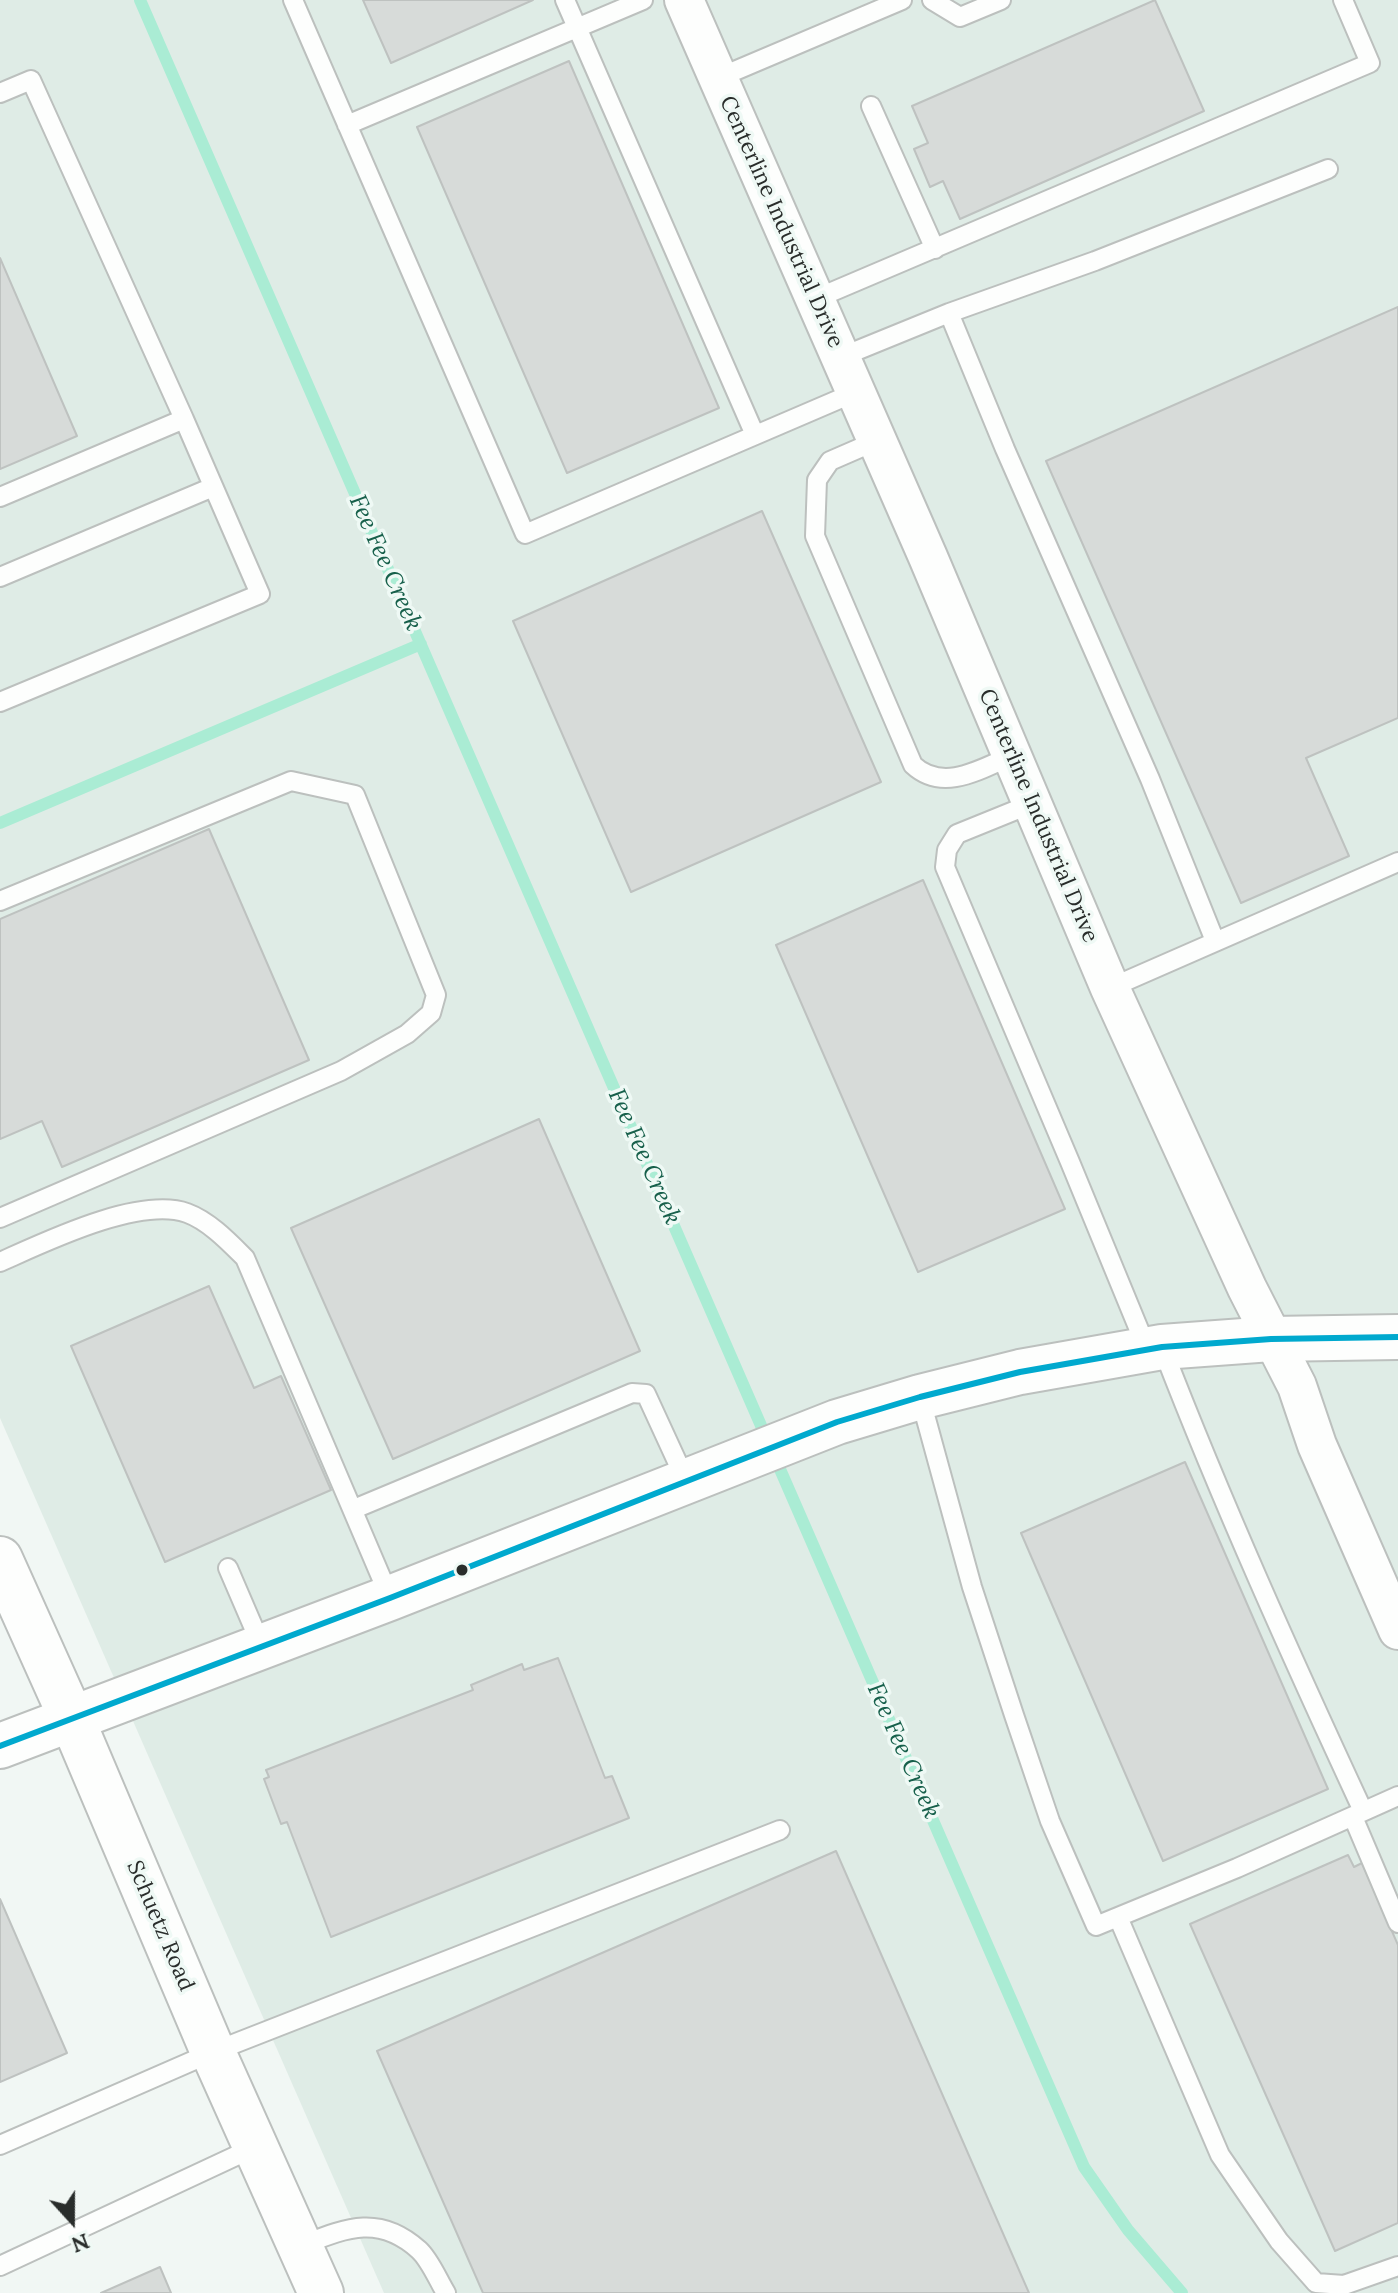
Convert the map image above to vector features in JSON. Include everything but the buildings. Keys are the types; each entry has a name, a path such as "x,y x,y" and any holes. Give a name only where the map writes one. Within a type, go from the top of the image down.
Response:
{"street":[{"name":"Centerline Industrial Drive","path":"684,0 1013,755 1110,988 1271,1339 1297,1386 1317,1445 1398,1630"},
{"path":"0,1746 390,1598 837,1422 920,1397 1020,1372 1154,1348 1271,1339 1398,1337"},
{"name":"Schuetz Road","path":"0,1559 321,2293"}],"lane":[{"path":"293,0 525,534 856,392"},
{"path":"565,0 755,435"},
{"path":"347,125 643,0"},
{"path":"718,78 902,0"},
{"path":"932,0 960,17 1001,0"},
{"path":"815,299 1370,63 1343,0"},
{"path":"0,93 31,80 260,594 0,702"},
{"path":"871,106 935,249"},
{"path":"841,357 1328,169"},
{"path":"949,313 1005,449 1150,779 1215,941"},
{"path":"0,497 184,419"},
{"path":"876,441 830,461 817,480 815,536 913,765 925,776 944,779 967,774 1013,755"},
{"path":"0,577 213,487"},
{"path":"0,901 291,781 355,795 436,995 431,1013 407,1034 341,1071 0,1218"},
{"path":"1031,804 957,834 947,850 945,867 1070,1162 1204,1456 1358,1814 1398,1923"},
{"path":"1110,988 1398,862"},
{"path":"0,1262 124,1213 187,1213 216,1231 245,1258 390,1598"},
{"path":"354,1509 632,1393 646,1394 700,1475"},
{"path":"920,1397 972,1587 1050,1821 1096,1926 1398,1796"},
{"path":"228,1568 262,1647"},
{"path":"0,2145 213,2052 780,1830"},
{"path":"1118,1917 1220,2155 1279,2241 1316,2283 1344,2285 1398,2266"},
{"path":"0,2266 255,2147"},
{"path":"300,2246 351,2227 391,2230 421,2251 446,2293"}],"shaded area":[{"path":"0,0 1398,0 1398,2293 384,2293 0,1418"}],"waterway":[{"name":"Fee Fee Creek","path":"140,0 1084,2167 1128,2230 1182,2293"},
{"path":"0,823 421,644"}],"transit line":[{"path":"0,1746 390,1598 837,1422 920,1397 1020,1372 1162,1347 1271,1339 1398,1337"}]}
